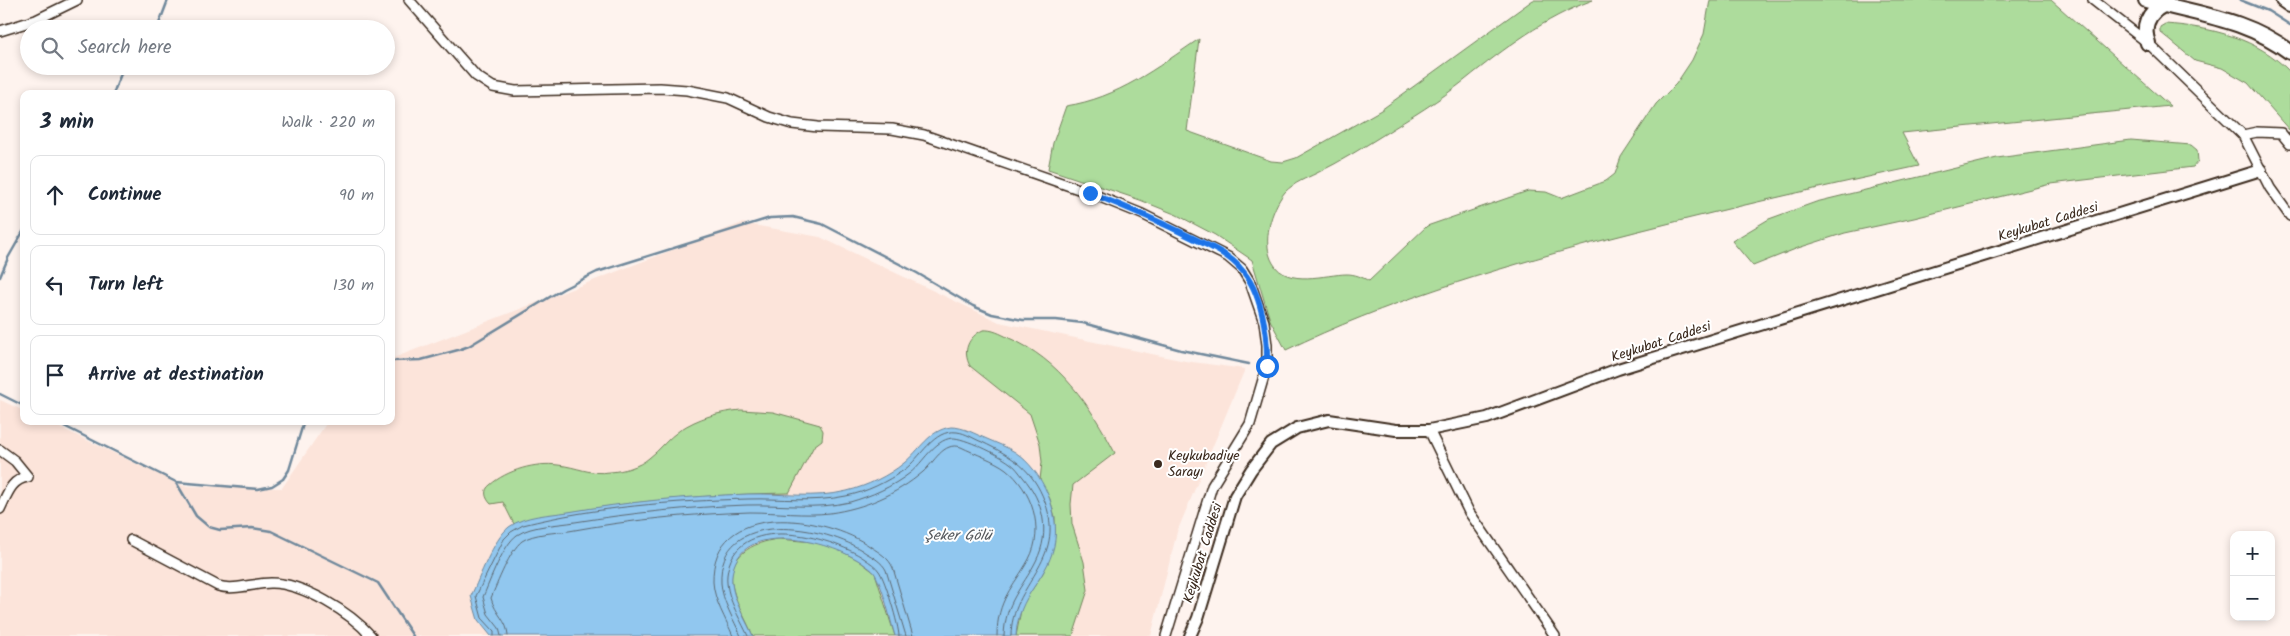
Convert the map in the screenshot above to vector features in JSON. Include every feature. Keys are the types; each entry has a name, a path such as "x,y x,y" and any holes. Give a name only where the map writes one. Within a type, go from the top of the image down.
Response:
{"main road":[{"path":"2146,0 2237,23 2265,35 2290,52"},
{"path":"2283,0 2290,5"},
{"path":"2148,43 2145,33 2147,22 2155,10 2163,5"}],"street":[{"path":"36,20 77,0"},
{"path":"408,0 476,76 487,84 499,89 526,92 660,88 687,90 728,98 769,117 792,124 818,127 892,128 924,135 1116,203 1182,232 1221,252 1235,262 1250,282 1260,309 1266,335 1267,366 1250,424 1212,486 1166,636"},
{"path":"2094,0 2148,43 2243,135 2270,188 2290,216"},
{"path":"0,31 20,25"},
{"path":"2243,135 2257,132 2281,133 2290,144"},
{"name":"Keykubat Caddesi","path":"1190,636 1198,618 1235,496 1251,470 1271,444 1297,428 1329,420 1396,430 1429,430 1487,418 1618,369 2261,170"},
{"path":"1429,430 1469,512 1555,636"},
{"path":"0,450 14,461 28,477 18,480 12,486 0,509"},
{"path":"131,540 218,586 229,588 271,583 293,588 338,608 356,620 371,636"}],"shaded area":[{"path":"742,223 820,237 999,322 1185,361 1245,369 1177,532 1151,636 0,636 0,400 20,409 20,425 54,425 184,486 282,488 325,425 395,425 395,357"}],"green space":[{"path":"1533,0 1593,0 1575,7 1542,25 1510,45 1425,109 1351,155 1300,181 1285,192 1272,217 1268,236 1269,255 1279,271 1288,275 1307,278 1350,274 1369,281 1427,226 1528,191 1546,192 1561,198 1606,181 1615,174 1621,157 1656,104 1676,84 1692,60 1704,34 1710,0 2051,0 2170,106 1902,133 1919,166 1676,222 1516,264 1400,302 1286,350 1270,320 1252,260 1215,235 1177,215 1140,200 1048,169 1053,143 1066,106 1085,102 1120,89 1152,71 1199,39 1187,131 1271,161 1283,162 1296,158 1381,110"},
{"path":"2165,24 2199,28 2232,36 2277,60 2290,72 2290,131 2248,83 2222,68 2195,61 2160,32 2160,27"},
{"path":"2131,140 2191,145 2197,150 2198,161 2193,167 2051,184 1845,233 1798,248 1753,266 1732,241 1769,219 1816,202 1997,158"},
{"path":"983,330 996,332 1027,347 1058,371 1084,401 1115,453 1073,485 1071,504 1072,524 1084,562 1088,590 1073,636 1016,636 1022,605 1043,573 1051,555 1055,536 1055,517 1050,499 1040,480 1042,462 1040,444 1030,414 970,366 967,355 968,345 974,336"},
{"path":"741,410 773,412 820,425 823,431 822,440 814,446 789,493 707,496 652,501 542,516 514,524 503,502 491,504 486,497 486,489 497,480 513,471 531,466 549,464 603,473 631,468 641,464 676,433 694,422 709,416"},
{"path":"779,539 813,542 837,549 858,560 875,573 895,636 753,636 733,589 733,568 737,559 750,547"}],"water":[{"name":"Şeker Gölü","path":"951,427 969,431 1015,452 1034,470 1048,494 1055,520 1054,546 1045,569 1022,609 1016,636 895,636 881,588 875,574 871,570 847,554 829,547 787,539 767,540 750,546 738,558 732,576 733,591 753,636 491,636 478,620 471,596 492,550 503,533 509,527 522,520 537,516 635,502 748,494 823,495 847,491 870,483 891,472 910,458 931,436"}],"waterway":[{"path":"160,20 168,0"},
{"path":"2240,0 2268,11 2290,25"},
{"path":"115,90 120,75"},
{"path":"395,361 421,360 469,346 563,289 597,272 770,218 793,217 822,224 917,273 973,306 992,314 1023,320 1056,320 1083,323 1181,350 1249,364"},
{"path":"0,277 20,237"},
{"path":"0,394 20,404"},
{"path":"62,425 176,482 196,516 209,527 220,530 252,528 271,531 378,583 413,636"},
{"path":"176,482 258,489 272,486 283,479 289,470 303,425"}],"place":[{"name":"Keykubadiye Sarayı","path":"1158,464"}],"route":[{"path":"1090,193 1166,225 1221,252 1235,262 1250,282 1264,322 1267,366"}]}
